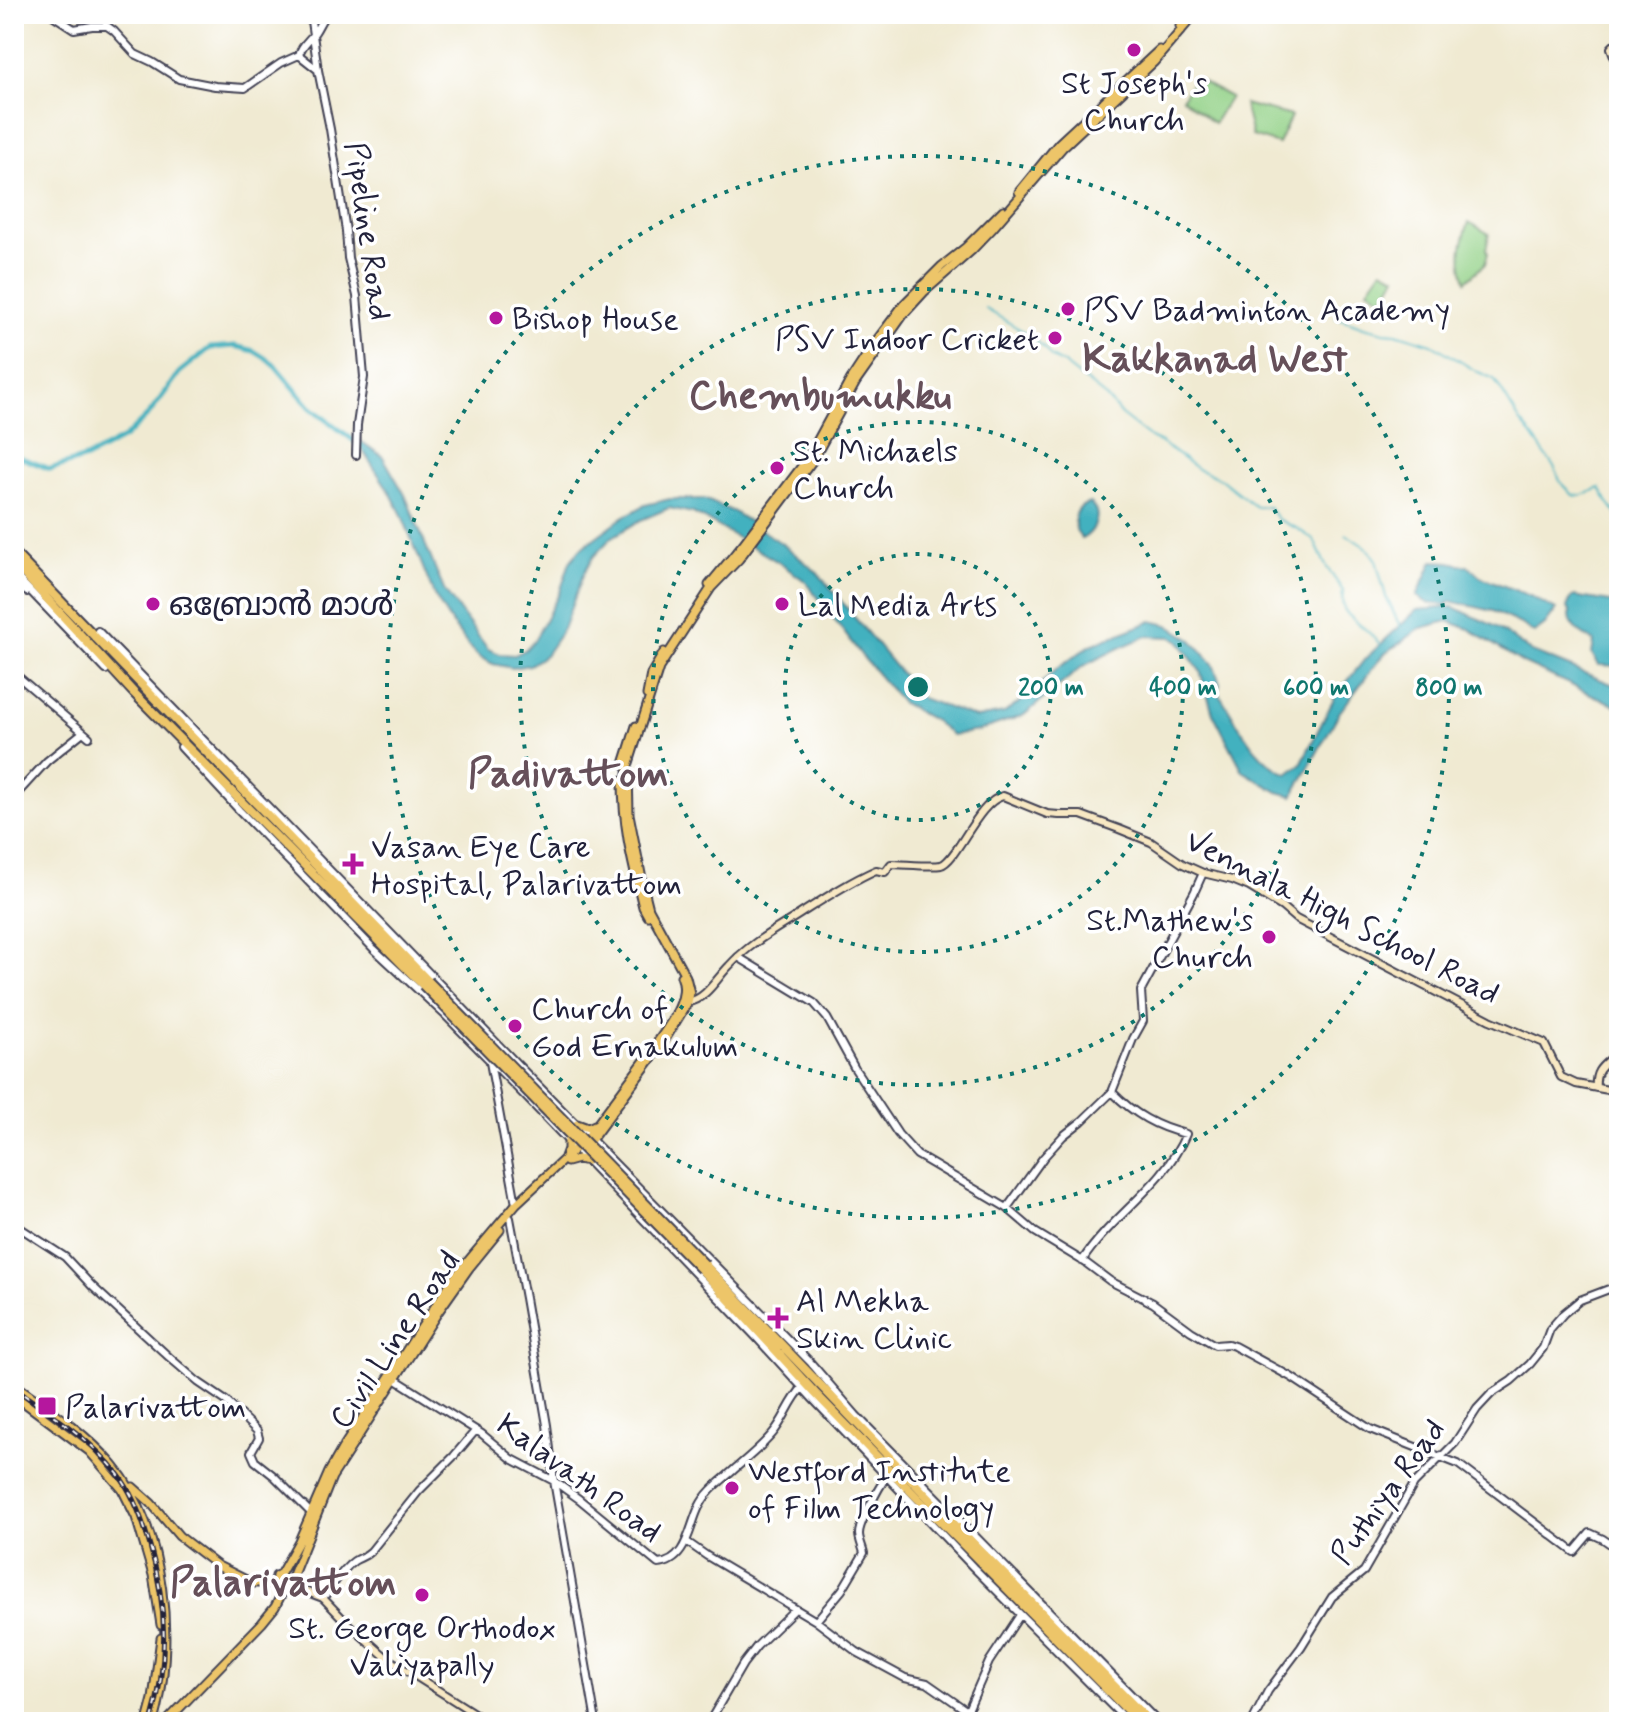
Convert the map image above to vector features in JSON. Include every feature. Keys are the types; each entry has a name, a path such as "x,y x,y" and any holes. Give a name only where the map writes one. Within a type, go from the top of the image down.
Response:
{"highway":[{"path":"14,553 95,633 210,763 763,1330 1063,1650 1102,1679 1150,1722"},
{"path":"14,563 108,669 210,763"},
{"path":"885,1459 972,1538 1139,1722"}],"main road":[{"path":"884,336 904,304 1005,209 1059,143 1160,50 1188,14"},
{"path":"590,1137 663,1043 688,1002 690,993 689,984 649,909 627,842 623,815 623,768 651,674 710,583 746,545 808,458 851,379 884,336 925,291 993,228 1063,147 1154,62 1195,14"},
{"path":"1613,14 1619,17"},
{"path":"1619,40 1611,48 1619,69"},
{"name":"Vennala High School Road","path":"738,957 759,939 825,896 876,870 885,872 891,864 939,865 947,862 968,830 1000,796 1047,814 1081,815 1151,842 1183,864 1203,873 1249,887 1296,919 1490,1020 1544,1043 1561,1077 1576,1084 1619,1092"},
{"path":"590,1137 654,1051 685,991 680,974 643,907 636,866"},
{"path":"688,1002 696,1001 738,957"},
{"path":"1596,1088 1597,1071 1619,1051"},
{"path":"577,1124 588,1128 599,1123"},
{"path":"564,1162 568,1141"},
{"name":"Civil Line Road","path":"281,1573 299,1541 329,1472 453,1279 516,1204 577,1150"},
{"path":"564,1162 574,1159 587,1161"},
{"name":"Civil Line Road","path":"166,1722 275,1607 288,1584 332,1477 370,1411 395,1379 456,1286 510,1218 564,1162"},
{"path":"14,1384 105,1456 120,1474 148,1529 164,1599 166,1646 154,1722"},
{"path":"14,1395 89,1451 122,1489 134,1498 151,1503 179,1536 218,1566 252,1583 288,1584 323,1598 387,1658 488,1722"},
{"path":"134,1498 161,1621 158,1668 147,1722"},
{"path":"275,1583 276,1576 281,1573 289,1576 288,1584"}],"street":[{"path":"51,14 74,29 107,26 135,54 179,79 215,86 245,88 281,63 299,55"},
{"name":"Pipeline Road","path":"310,14 348,258 357,296 364,377 356,455"},
{"path":"299,55 301,46 326,14"},
{"path":"299,55 318,70"},
{"path":"14,574 108,669"},
{"path":"14,582 40,601"},
{"path":"95,633 395,953 444,1014 639,1215 763,1330 811,1363 972,1538 1158,1722"},
{"path":"14,673 86,734 47,761 14,797"},
{"path":"181,747 267,840 536,1082 654,1202 763,1330 803,1387 1020,1615 1063,1650 1128,1722"},
{"path":"1007,1208 1062,1137 1112,1092 1143,1021 1141,991 1203,873"},
{"path":"738,957 816,1005 898,1134 917,1155 1007,1208 1035,1232 1110,1281 1153,1303 1215,1345 1234,1346 1291,1377 1370,1429 1458,1464 1574,1552 1590,1533 1619,1550"},
{"path":"490,1060 516,1204"},
{"path":"524,1095 535,1087 536,1082"},
{"path":"530,1102 543,1089"},
{"path":"1082,1261 1130,1204 1157,1179 1179,1150 1186,1134 1163,1129 1130,1109 1112,1092"},
{"path":"626,1201 632,1200 640,1188"},
{"path":"639,1215 654,1202"},
{"path":"510,1218 596,1722"},
{"path":"14,1224 65,1257 169,1357 226,1401 257,1431 259,1438 251,1452 252,1458 311,1513"},
{"name":"Puthiya Road","path":"1252,1722 1268,1691 1301,1647 1332,1597 1364,1571 1414,1484 1455,1443 1477,1409 1491,1394 1530,1364 1543,1348 1550,1329 1564,1313 1580,1300 1619,1284"},
{"name":"Kalavath Road","path":"395,1379 476,1430 512,1459 554,1481 658,1564 665,1564 687,1542 703,1500 725,1475 736,1469 771,1435 803,1387"},
{"path":"323,1598 345,1569 371,1551 419,1491 476,1430"},
{"path":"816,1621 842,1590 864,1553 859,1534 864,1517 887,1475"},
{"path":"687,1542 816,1621 857,1652 905,1678 927,1683 983,1722"},
{"path":"711,1722 743,1664 795,1609"},
{"path":"968,1710 989,1662 1020,1615"}],"green space":[{"path":"1195,78 1230,97 1214,123 1182,98"},
{"path":"1244,104 1291,116 1278,144 1252,136"},
{"path":"1469,222 1489,234 1485,264 1466,281 1462,251"},
{"path":"1382,269 1396,276 1383,299 1368,289"}],"water":[{"path":"358,439 383,457 405,495 444,590 488,649 500,654 515,655 535,639 560,592 570,562 580,549 645,505 670,499 704,499 734,512 784,545 818,573 921,698 976,718 1004,713 1026,698 1055,670 1091,645 1152,621 1168,625 1192,640 1213,664 1220,683 1218,692 1247,739 1266,760 1288,774 1301,764 1335,697 1365,659 1417,610 1453,607 1495,626 1532,652 1619,687 1619,707 1523,663 1469,629 1448,621 1421,628 1383,655 1339,713 1293,796 1278,792 1243,771 1213,713 1200,671 1178,640 1171,637 1147,636 1119,648 1083,666 1024,715 978,731 952,735 902,703 805,581 714,524 693,513 669,508 611,538 593,557 563,629 545,655 530,665 512,668 493,664 470,648 434,595 401,513"},
{"path":"1090,503 1096,511 1096,524 1082,539 1076,529 1075,518 1084,505"},
{"path":"1433,561 1468,566 1481,577 1556,610 1545,625 1534,633 1493,611 1450,601 1447,605 1428,603 1417,596"},
{"path":"1572,597 1619,605 1619,666 1599,665 1592,654 1594,642 1574,627 1567,607"}],"waterway":[{"path":"986,309 1026,333 1051,357 1107,398 1121,415 1152,439 1199,470 1218,477 1256,507 1269,507 1277,519 1314,540 1326,566 1343,591 1345,610 1380,644"},
{"path":"1336,317 1432,344 1494,379 1556,470 1560,481 1573,495 1580,496 1600,488 1619,517"},
{"path":"14,455 50,469 86,458 124,438 150,413 180,372 210,348 235,346 254,351 273,363 310,407 366,450"},
{"path":"1346,534 1368,549 1376,560 1386,597 1400,626"}],"railway":[{"path":"14,1388 95,1449 118,1474 137,1508 156,1568 163,1612 161,1678 151,1722"}],"place":[{"name":"St Joseph's Church","path":"1134,50"},
{"name":"PSV Badminton Academy","path":"1068,309"},
{"name":"Bishop House","path":"496,318"},
{"name":"PSV Indoor Cricket","path":"1055,338"},
{"name":"St. Michaels Church","path":"777,468"},
{"name":"ഒബ്രോൻ മാൾ","path":"153,604"},
{"name":"Lal Media Arts","path":"782,604"},
{"name":"Vasan Eye Care Hospital, Palarivattom","path":"353,864"},
{"name":"St.Mathew's Church","path":"1269,937"},
{"name":"Church of God Ernakulum","path":"515,1026"},
{"name":"Al Mekha Skin Clinic","path":"778,1318"},
{"name":"Palarivattom","path":"47,1406"},
{"name":"Westford Institute of Film Technology","path":"732,1488"},
{"name":"St. George Orthodox Valiyapally","path":"422,1595"}],"district":[{"name":"Kakkanad West","path":"1215,357"},
{"name":"Chembumukku","path":"820,394"},
{"name":"Padivattom","path":"568,772"},
{"name":"Palarivattom","path":"283,1581"}]}
